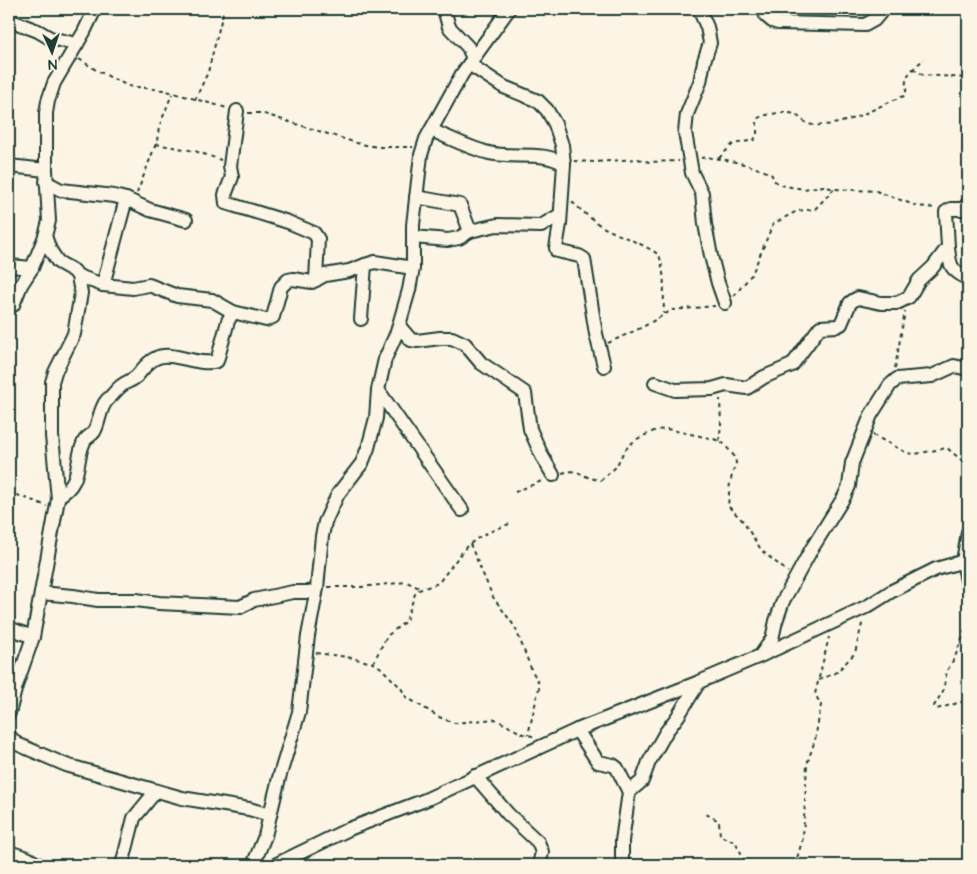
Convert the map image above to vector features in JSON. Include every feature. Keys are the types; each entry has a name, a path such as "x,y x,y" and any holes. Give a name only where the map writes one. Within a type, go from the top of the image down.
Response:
{"street":[{"path":"9,308 13,305 21,285 32,268 50,220 46,176 46,113 48,101 54,83 84,32 95,9"},
{"path":"444,9 449,27 468,47 471,62 504,87 538,101 547,110 555,124 560,138 564,162 556,248 557,251 584,259 596,334 604,366"},
{"path":"253,865 264,836 299,712 325,522 338,494 362,463 368,448 376,418 378,390 385,359 399,326 409,290 413,268 413,237 421,154 431,130 471,62 509,9"},
{"path":"698,9 708,27 710,43 700,82 688,114 685,132 694,178 702,192 711,256 718,283 726,303"},
{"path":"764,9 766,16 772,22 792,24 865,25 874,20 880,12"},
{"path":"9,20 31,28 50,38 76,44"},
{"path":"237,111 230,166 232,177 225,195 226,203 314,232 317,236 316,280"},
{"path":"431,130 488,153 504,156 548,157 564,162"},
{"path":"9,166 46,176 61,190 114,196 150,210 186,220"},
{"path":"416,197 460,205 470,232"},
{"path":"103,285 130,201"},
{"path":"968,203 964,209 948,210 946,215 950,265 954,271 968,279"},
{"path":"413,237 448,240 497,225 541,226 560,215"},
{"path":"9,713 33,637 57,503 52,436 52,382 74,334 81,293 78,276 74,271 58,262 50,250 45,236"},
{"path":"655,382 675,390 704,390 730,385 747,388 764,377 792,365 810,343 818,329 841,324 850,302 858,298 881,303 903,301 948,247"},
{"path":"78,276 103,285 134,288 149,285 177,296 212,300 233,312 269,320 273,317 281,287 285,282 293,279 309,283 325,275 349,272 375,262 413,268"},
{"path":"362,319 365,265"},
{"path":"9,266 32,268"},
{"path":"57,503 68,490 79,467 85,440 94,431 101,411 120,386 136,378 146,365 161,356 200,362 215,362 228,321 233,312"},
{"path":"399,326 407,338 411,340 452,338 465,344 481,363 525,393 530,429 552,475"},
{"path":"760,656 770,644 783,600 844,497 849,486 852,464 864,431 871,415 894,381 932,376 954,366 968,369"},
{"path":"378,390 462,510"},
{"path":"968,532 966,561 968,586"},
{"path":"275,865 349,829 425,800 577,730 760,656 868,606 918,577 936,569 966,561"},
{"path":"41,594 98,600 136,600 240,608 254,600 293,592 317,590"},
{"path":"9,628 33,637"},
{"path":"629,792 642,781 649,762 666,732 699,682"},
{"path":"577,730 598,762 613,765 617,768 629,792 622,841 622,865"},
{"path":"9,736 17,744 66,765 182,798 248,809 270,815"},
{"path":"475,776 508,814 538,842 542,852 539,865"},
{"path":"122,865 134,818 156,791"},
{"path":"9,852 27,858 39,865"}],"path":[{"path":"195,101 208,72 223,13 229,9"},
{"path":"719,158 733,144 754,140 757,119 763,115 794,114 804,122 812,125 849,121 860,117 906,94 907,79 913,69 924,59"},
{"path":"913,69 923,75 968,78"},
{"path":"130,201 156,144 159,127 172,94"},
{"path":"156,144 216,157 230,166"},
{"path":"564,162 638,159 649,162 689,160 708,156 769,173 772,175 773,180 781,185 804,188 817,186 876,191 917,206 948,210"},
{"path":"561,193 603,227 659,255 664,272 662,288 664,314"},
{"path":"894,381 902,320 908,297"},
{"path":"719,387 721,424 719,441"},
{"path":"515,492 552,475 574,470 591,480 601,480 607,477 616,467 624,451 635,440 656,430 667,429 719,441 730,449 736,463 730,482 728,506 742,520 762,550 795,578"},
{"path":"864,431 907,453 914,454 947,448 965,464 968,464"},
{"path":"9,492 57,503"},
{"path":"372,663 387,636 406,621 415,594 421,589 440,581 466,547 482,535 509,524"},
{"path":"470,544 493,597 516,627 538,682 539,688 528,735"},
{"path":"317,590 407,582 421,589"},
{"path":"819,680 837,672 856,653 868,606"},
{"path":"795,865 803,838 807,764 815,740 820,705 815,694 831,622"},
{"path":"968,622 955,657 947,671 943,691 934,706 937,709 968,700"},
{"path":"306,652 346,657 372,663 380,667 401,688 406,697 439,717 457,724 495,720 528,735 539,737"},
{"path":"706,814 720,821 720,836 736,843 747,865"}]}
